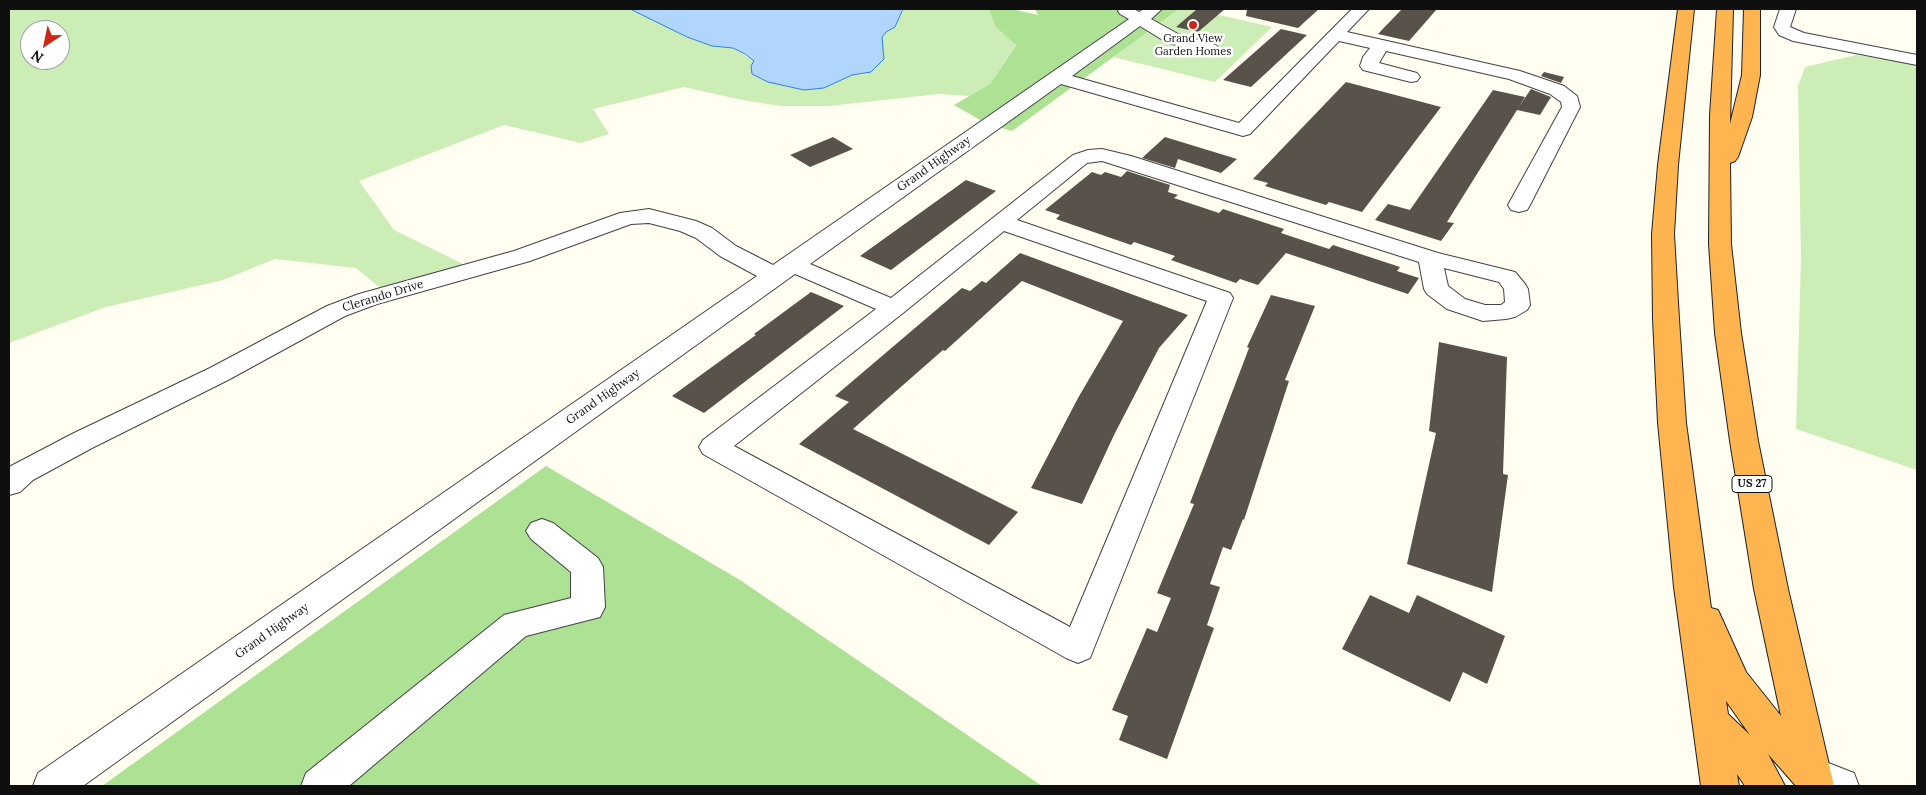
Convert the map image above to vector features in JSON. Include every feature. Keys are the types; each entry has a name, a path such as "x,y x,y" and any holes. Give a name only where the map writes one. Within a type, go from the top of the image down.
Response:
{"highway":[{"path":"1676,9 1682,41"},
{"path":"1686,9 1668,165 1663,234 1672,423 1691,587 1720,786"},
{"name":"US 27","path":"1725,9 1721,90 1720,244 1728,333 1744,441 1771,589 1823,783"},
{"path":"1721,178 1742,117 1751,75 1752,9"},
{"path":"1691,587 1732,680 1765,725 1823,783"},
{"path":"1711,722 1748,758 1766,786"}],"street":[{"path":"1057,77 1243,130 1361,9"},
{"path":"1788,9 1782,27 1785,32 1800,37 1917,60"},
{"path":"1139,12 1172,38"},
{"name":"Grand Highway","path":"52,786 1057,77 1139,12"},
{"path":"1336,35 1514,76 1557,90 1570,100 1571,107 1519,206"},
{"path":"1382,45 1372,57 1369,66 1411,77"},
{"path":"1001,222 1221,298 1078,648 713,446 902,302 1001,222 1080,159 1088,156 1102,156 1133,163 1430,258"},
{"name":"Clerando Drive","path":"9,484 22,473 74,445 219,374 336,311 368,299 522,256 628,218 649,216 688,226 704,233 728,251 756,268 792,264 902,302"},
{"path":"320,786 516,625 588,607 587,567 542,531"}],"green space":[{"path":"9,9 630,9 687,37 712,46 733,48 754,61 839,80 852,75 864,74 882,37 886,32 895,27 903,9 989,9 995,26 1016,44 990,84 970,96 939,94 829,106 781,106 742,100 684,87 593,109 609,134 581,143 504,125 359,181 394,230 467,266 391,297 356,268 275,259 223,280 106,307 9,343"},
{"path":"989,9 1012,9 1038,15 1035,9 1145,9 982,121 954,105 990,84 1016,45 995,26"},
{"path":"1162,9 1179,9 1012,131 995,126"},
{"path":"1179,9 1193,9 1272,27 1215,82 1113,57"},
{"path":"1856,55 1917,64 1917,470 1796,429 1801,261 1798,86 1805,67"},
{"path":"546,466 740,580 1042,786 102,786"}],"water":[{"path":"630,9 903,9 895,27 886,32 882,37 884,59 871,72 852,75 824,88 804,90 768,82 752,74 751,66 754,61 733,48 712,46 687,37"}],"building":[{"path":"1197,9 1225,9 1198,32 1176,27"},
{"path":"1247,9 1319,9 1298,28 1246,16"},
{"path":"1402,9 1437,9 1409,41 1378,34"},
{"path":"1281,29 1307,35 1251,87 1223,80"},
{"path":"1544,72 1564,77 1561,83 1541,76"},
{"path":"1346,82 1441,107 1362,212 1329,202 1326,205 1265,186 1268,183 1253,179"},
{"path":"1531,89 1551,97 1540,115 1517,110 1447,222 1454,223 1441,241 1375,220 1388,204 1410,210 1493,90 1525,97 1518,108"},
{"path":"833,137 853,149 810,167 790,155"},
{"path":"1165,137 1237,159 1221,173 1178,159 1175,168 1142,158"},
{"path":"1127,171 1170,185 1168,192 1178,195 1174,198 1219,213 1223,209 1284,229 1281,233 1329,249 1333,245 1400,267 1397,271 1419,278 1408,294 1286,253 1258,285 1240,279 1236,283 1171,260 1175,256 1134,242 1131,245 1056,219 1060,215 1045,210 1092,172 1101,175 1105,172 1121,177"},
{"path":"966,180 996,191 891,270 860,256"},
{"path":"1020,253 1188,315 1159,348 1114,435 1082,504 1031,488 1078,398 1123,321 1022,281 945,351 943,350 853,429 1018,512 989,545 799,444 849,402 835,396 962,288 970,291 982,281 986,283"},
{"path":"811,292 844,306 704,413 672,396 756,335 754,334"},
{"path":"1271,295 1315,306 1285,380 1289,381 1244,520 1231,550 1223,547 1210,584 1220,587 1207,625 1214,628 1167,759 1119,740 1128,716 1112,710 1147,628 1157,632 1171,598 1157,593 1194,504 1190,503 1249,348 1247,347"},
{"path":"1439,342 1507,357 1503,474 1508,475 1492,592 1407,564 1436,433 1429,431"},
{"path":"1370,595 1409,613 1417,595 1505,636 1487,684 1463,672 1450,702 1342,649"}],"place":[{"name":"Grand View Garden Homes","path":"1193,25"}]}
